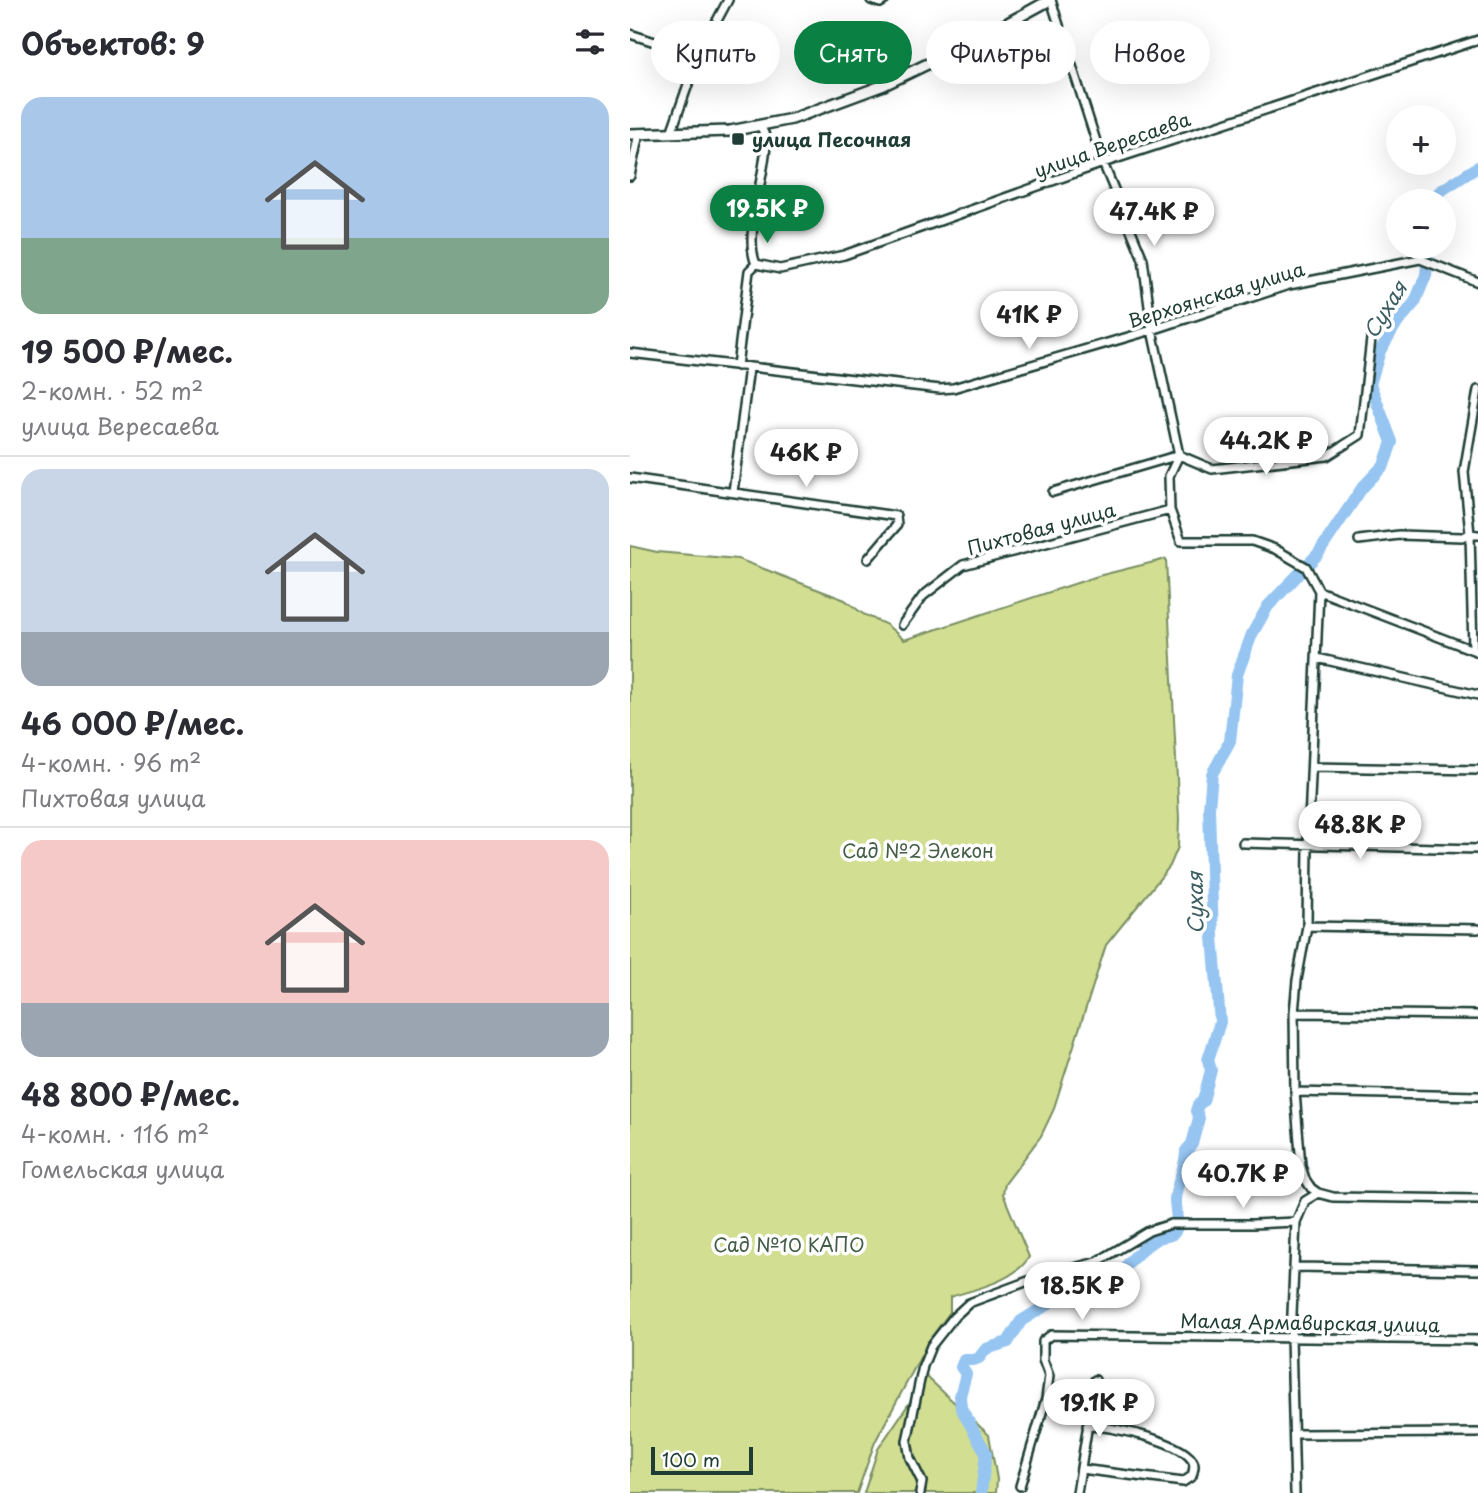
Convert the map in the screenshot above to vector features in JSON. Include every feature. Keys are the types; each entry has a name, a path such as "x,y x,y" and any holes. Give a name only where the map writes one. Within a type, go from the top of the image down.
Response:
{"main road":[{"path":"635,134 721,132 761,127 792,119 884,85 1051,0"}],"street":[{"path":"717,21 728,0"},
{"path":"871,0 880,3 885,0"},
{"path":"1051,0 1103,163 1143,259 1152,330 1179,455 1169,476 1170,510 1181,541 1252,541 1275,549 1299,563 1312,576 1319,591 1307,926 1294,1013 1295,1092 1301,1166 1311,1188 1333,1197 1478,1199"},
{"path":"630,33 651,40"},
{"name":"улица Вересаева","path":"756,264 780,269 844,255 1103,163 1478,40"},
{"path":"671,133 688,84"},
{"path":"737,366 749,271 756,264 752,255 756,206 767,140 761,127"},
{"path":"630,176 635,134"},
{"name":"Верхоянская улица","path":"630,353 940,389 1152,330 1289,285 1420,259 1478,282"},
{"path":"1053,492 1179,455 1212,469 1327,456 1360,435 1371,339"},
{"path":"733,492 748,367"},
{"path":"1319,591 1475,651 1474,535 1464,472 1478,390"},
{"path":"630,478 896,516 897,524 868,559"},
{"name":"Пихтовая улица","path":"902,625 923,596 963,565 1170,510"},
{"path":"1359,540 1399,535 1474,535"},
{"path":"1317,658 1478,695"},
{"path":"1312,767 1478,770"},
{"path":"1243,843 1478,849"},
{"path":"1307,926 1478,929"},
{"path":"1294,1013 1478,1015"},
{"path":"1295,1092 1478,1096"},
{"path":"1295,1493 1291,1337 1296,1222 1305,1202 1318,1193"},
{"path":"920,1493 922,1482 910,1458 907,1441 923,1366 931,1346 969,1303 1039,1277 1097,1262 1149,1231 1171,1224 1296,1222"},
{"path":"1296,1267 1478,1270"},
{"name":"Малая Армавирская улица","path":"1020,1486 1046,1399 1049,1376 1043,1360 1043,1341 1046,1337 1478,1340"},
{"path":"1077,1493 1095,1380"},
{"path":"1081,1469 1183,1482 1192,1476 1194,1465 1182,1452 1145,1435 1101,1426 1087,1426"},
{"path":"1294,1434 1478,1433"}],"green space":[{"name":"Сад №2 Элекон","path":"630,546 657,552 738,559 845,600 863,614 887,625 904,640 1098,576 1166,559 1179,819 1178,847 1170,866 1106,945 1053,1111 1041,1136 1005,1184 1003,1194 1029,1257 1005,1278 950,1297 950,1312 930,1339 875,1442 857,1493 630,1493"},
{"path":"927,1377 989,1435 997,1479 996,1493 864,1493 878,1449"}],"waterway":[{"name":"Сухая","path":"1444,189 1478,167"},
{"name":"Сухая","path":"981,1493 986,1453 961,1408 960,1396 966,1374 961,1367 964,1360 979,1358 986,1349 1008,1342 1021,1321 1047,1305 1053,1296 1089,1283 1112,1282 1120,1277 1130,1261 1148,1245 1176,1230 1176,1194 1186,1151 1192,1144 1199,1118 1196,1111 1203,1101 1211,1070 1208,1060 1220,1022 1213,937 1209,808 1212,774 1230,741 1237,675 1252,634 1268,606 1318,554 1362,488 1384,465 1392,442 1370,384 1380,351 1395,326 1415,302 1426,275 1428,259"}],"place":[{"name":"улица Песочная","path":"738,139"}],"park label":[{"name":"Сад №10 КАПО","path":"789,1244"}]}
